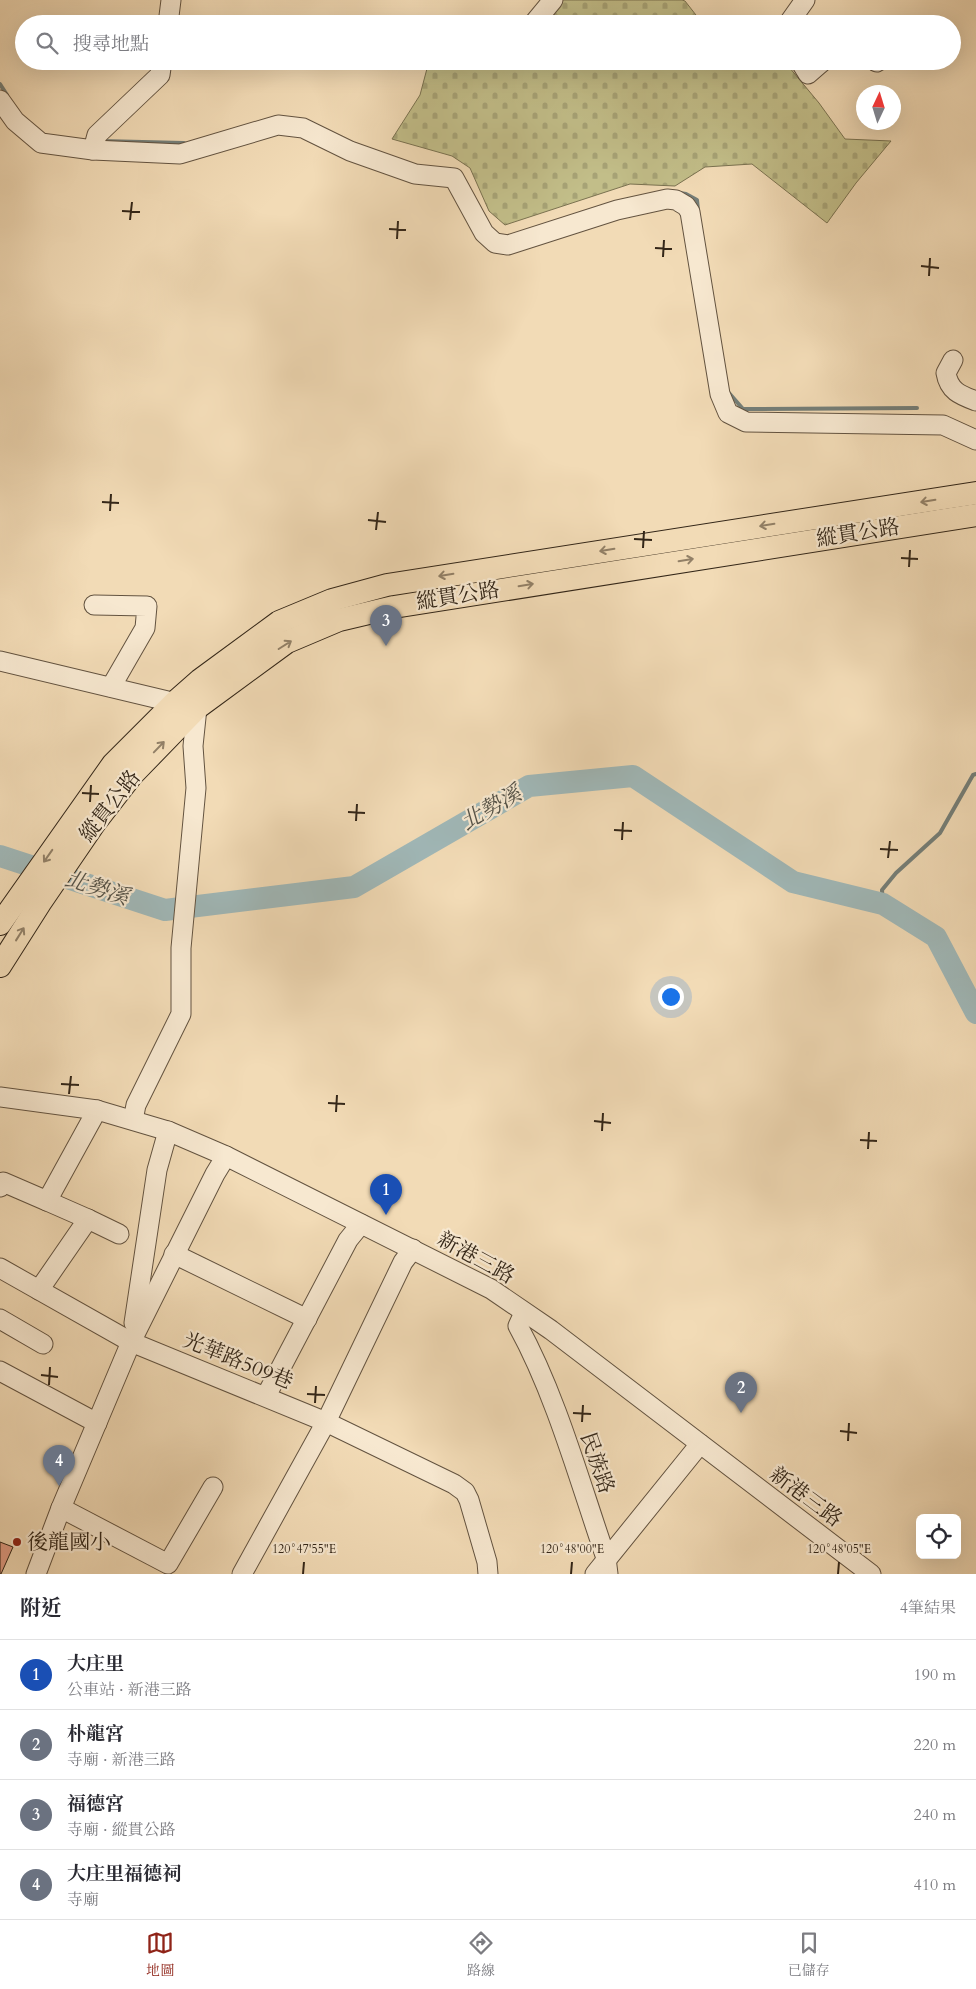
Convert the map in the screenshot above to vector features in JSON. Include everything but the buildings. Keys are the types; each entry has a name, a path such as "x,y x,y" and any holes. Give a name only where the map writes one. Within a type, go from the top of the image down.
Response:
{"main road":[{"name":"縱貫公路","path":"0,966 31,899 85,821 113,764 175,702 200,680 279,622 332,600 387,585 976,494"},
{"name":"縱貫公路","path":"85,821 197,708 287,642 339,620 394,607 976,515"},
{"name":"縱貫公路","path":"0,924 31,899"}],"street":[{"path":"169,15 171,0"},
{"path":"541,15 553,0"},
{"path":"794,15 805,0"},
{"path":"95,142 160,75 161,70"},
{"path":"0,100 15,121 42,143 95,142 180,154 278,125 304,128 350,150 415,174 454,178 484,233 495,243 508,245 617,210 667,199 676,200 686,206 690,212 720,394 728,413 746,422 943,425 976,440"},
{"path":"953,360 946,373 952,389 962,396 976,401"},
{"path":"94,605 147,606 145,628 111,687"},
{"path":"0,661 197,708 193,746 196,788 181,948 181,1014 136,1105 133,1120"},
{"name":"新港三路","path":"0,1097 97,1110 168,1131 226,1156 491,1289 550,1330 871,1574"},
{"path":"47,1201 97,1110"},
{"path":"131,1342 157,1170 168,1131"},
{"path":"36,1574 61,1508 131,1342 214,1174 226,1156"},
{"path":"0,1187 3,1182 119,1234"},
{"path":"39,1290 88,1219"},
{"path":"266,1396 348,1240 361,1224"},
{"path":"242,1574 326,1422 402,1262 413,1249"},
{"path":"174,1254 307,1319"},
{"name":"光華路509巷","path":"0,1268 131,1342 326,1422 454,1484 466,1492 487,1562 488,1574"},
{"name":"民族路","path":"524,1313 518,1326 530,1346 558,1419 607,1566"},
{"path":"0,1319 43,1344"},
{"path":"0,1371 97,1423"},
{"path":"595,1574 607,1566 700,1444"},
{"path":"61,1508 168,1564 213,1487"}],"green space":[{"path":"543,0 682,0 685,1 696,15 529,15"},
{"path":"427,70 792,70 819,103 845,139 891,141 856,183 827,223 752,164 705,167 675,186 630,184 505,225 489,211 470,168 452,156 392,139 420,95"}],"waterway":[{"path":"0,84 7,95"},
{"path":"101,141 184,143"},
{"path":"680,193 697,200 698,210"},
{"path":"729,393 743,409 917,408"},
{"path":"883,904 882,890 896,873 940,833 973,775 976,774"},
{"name":"北勢溪","path":"0,856 165,910 354,887 529,786 633,776 793,882 883,904 936,937 976,1013"}],"place":[{"name":"福德宮","path":"386,646"},
{"name":"大庄里","path":"386,1215"},
{"name":"朴龍宮","path":"741,1413"},
{"name":"大庄里福德祠","path":"59,1486"},
{"name":"後龍國小","path":"17,1542"}]}
